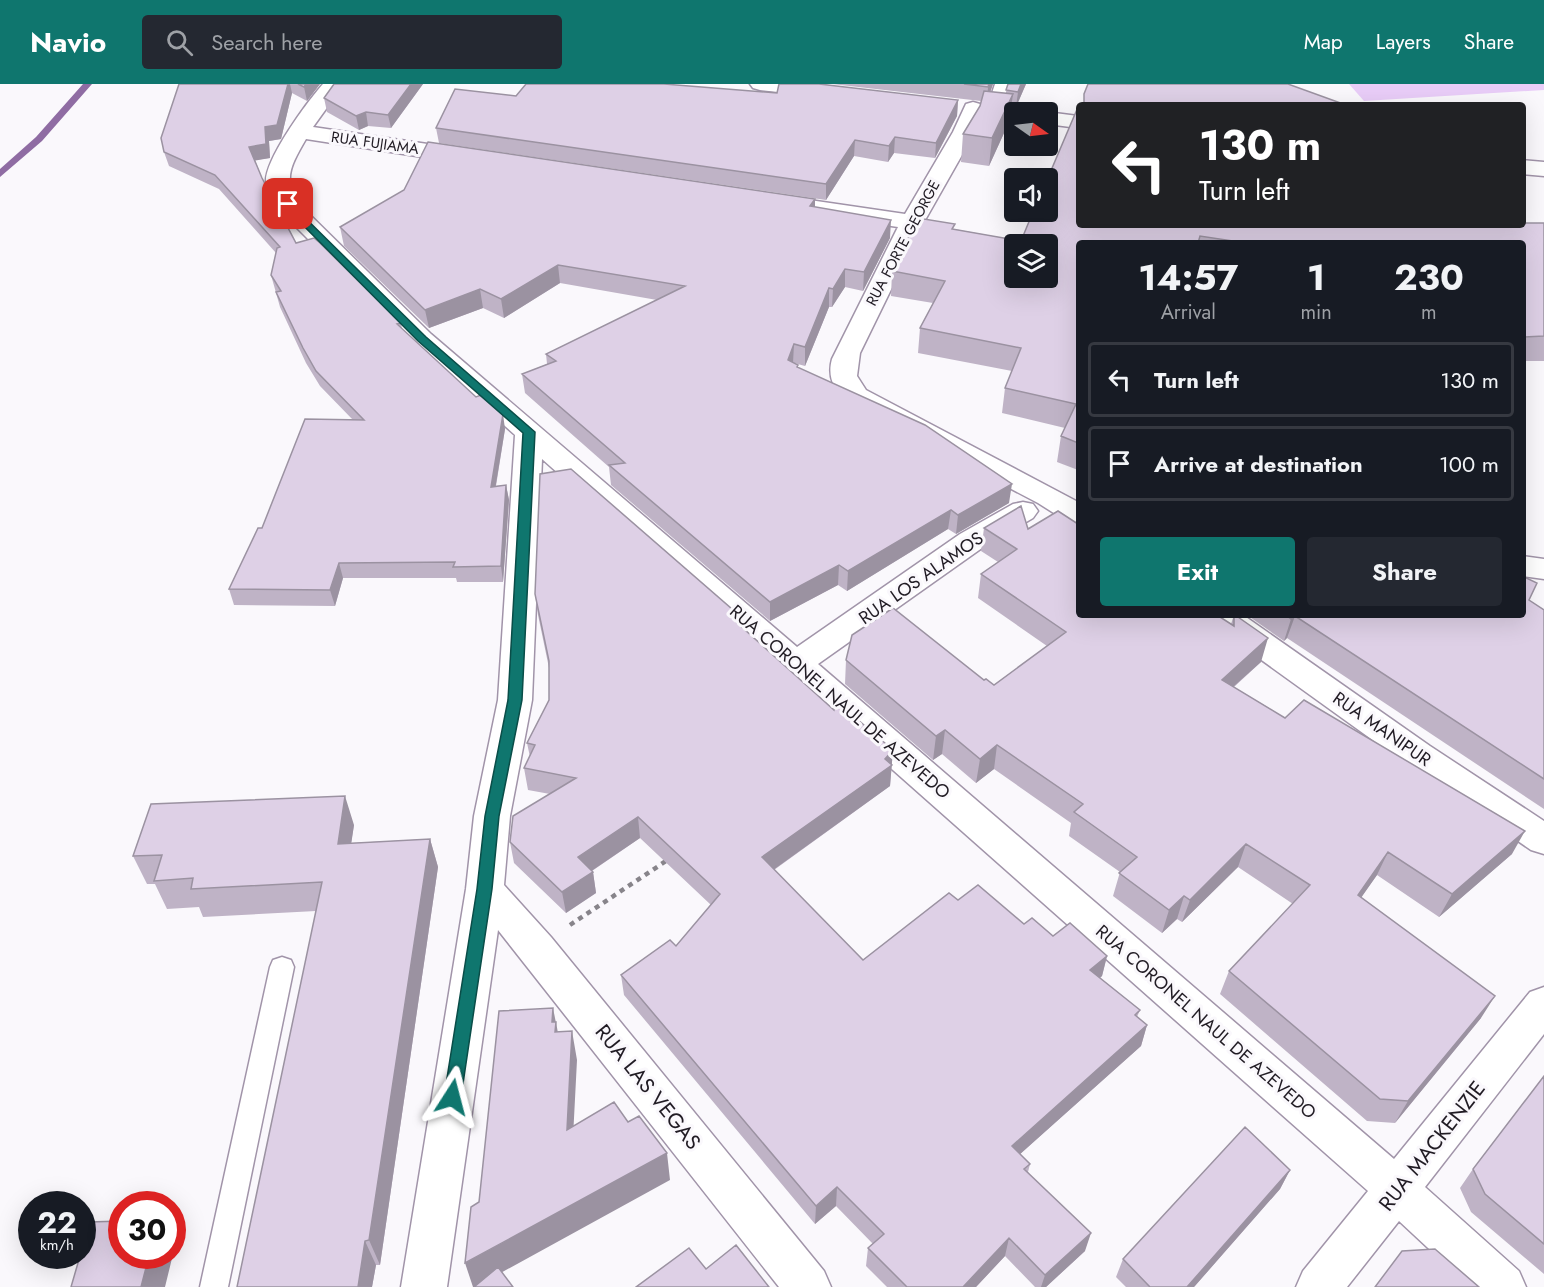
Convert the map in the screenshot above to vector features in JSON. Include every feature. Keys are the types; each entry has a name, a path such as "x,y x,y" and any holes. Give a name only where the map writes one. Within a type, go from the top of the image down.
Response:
{"street":[{"name":"RUA CORONEL NAUL DE AZEVEDO","path":"334,84 282,162 277,180 280,194 295,213 413,331 1345,1142 1396,1192 1503,1287"},
{"path":"760,84 843,93"},
{"path":"950,106 994,111"},
{"name":"RUA FORTE GEORGE","path":"994,111 964,132 912,222 847,353 842,366 843,381 856,396 1048,496"},
{"path":"1058,119 1076,122"},
{"name":"RUA FUJIAMA","path":"301,132 486,160"},
{"path":"1526,167 1544,169"},
{"path":"770,201 912,222"},
{"path":"424,1287 485,889 492,816 515,700 529,432"},
{"path":"1048,496 1076,514"},
{"name":"RUA LOS ALAMOS","path":"797,663 971,542 1048,496"},
{"path":"1526,567 1544,569"},
{"name":"RUA MANIPUR","path":"1225,618 1418,755 1544,840"},
{"name":"RUA LAS VEGAS","path":"485,889 537,948 808,1287"},
{"name":"RUA MACKENZIE","path":"1319,1287 1544,1004"}],"lane":[{"path":"994,111 1002,84"},
{"path":"214,1287 282,967"}],"path":[{"path":"537,948 672,856"}],"shaded area":[{"path":"1349,84 1544,84 1544,90 1364,101"}],"building":[{"path":"179,84 288,84 277,125 265,127 266,144 249,147 262,178 296,243 314,238 401,323 397,324 476,397 481,395 503,414 491,487 506,485 501,566 453,567 455,562 339,563 330,590 229,589 258,528 262,528 305,419 364,420 316,371 303,348 276,292 281,291 271,275 277,248 280,247 215,175 164,152 161,138"},
{"path":"334,84 411,84 388,115 366,112 356,116 324,98"},
{"path":"526,84 664,84 777,93 779,84 819,84 958,100 936,143 895,137 889,146 855,140 826,184 436,128 455,89 516,96"},
{"path":"964,84 989,84 988,87"},
{"path":"1008,84 1021,84 1018,92 1006,90"},
{"path":"1088,84 1288,84 1338,102 1084,102"},
{"path":"984,91 1013,94 1009,102 1004,102 1004,113 992,138 963,134 980,106"},
{"path":"1076,112 1076,228 1526,228 1526,223 1544,223 1544,336 1526,337 1526,240 1226,240 1200,236 1199,240 1076,240 1076,404 1005,388 1021,348 920,328 945,281 892,271 918,218 955,224 952,229 1004,238 1004,288 1058,288 1058,234 1024,234 1029,222 1058,222 1058,168 1052,168"},
{"path":"428,142 815,199 810,206 891,220 864,272 845,269 833,289 829,288 805,347 794,344 788,360 798,365 797,367 925,425 1012,484 958,515 951,510 848,571 839,565 770,602 609,465 625,463 522,374 556,361 546,354 685,286 558,265 501,299 480,289 425,310 340,227 404,190"},
{"path":"1076,404 1076,442 1061,436"},
{"path":"571,469 740,616 734,620 834,710 836,701 893,750 885,759 892,765 762,857 863,960 949,893 958,900 978,885 1024,924 1032,918 1053,936 1070,923 1107,956 1090,970 1140,1010 1135,1015 1147,1025 1012,1146 1030,1164 1024,1169 1091,1233 1045,1275 1009,1238 963,1287 907,1287 868,1248 884,1234 837,1187 816,1206 621,975 670,940 676,946 720,894 638,817 578,857 593,872 562,892 510,842 513,816 576,778 524,768 535,745 527,743 549,700 549,661 535,594 540,474"},
{"path":"1021,506 1028,529 1058,511 1076,523 1076,618 1222,618 1234,626 1234,618 1239,618 1268,638 1222,680 1285,718 1304,700 1525,831 1452,894 1388,852 1358,895 1495,996 1408,1101 1380,1099 1229,971 1310,885 1246,844 1190,900 1184,896 1169,910 1119,873 1137,857 1074,812 1083,804 997,745 980,759 945,730 936,736 846,660 852,635 893,608 984,680 994,685 1066,632 981,574 1017,549 984,528"},
{"path":"1526,578 1537,583 1529,600 1544,610 1544,779 1298,618 1526,618"},
{"path":"345,796 338,844 430,839 369,1240 365,1241 358,1287 237,1287 322,882 191,889 193,878 154,881 162,855 133,856 151,804"},
{"path":"553,1008 552,1022 556,1022 555,1032 572,1031 567,1130 614,1102 628,1122 639,1116 667,1153 465,1263 471,1207 479,1202 499,1011"},
{"path":"1544,1076 1544,1244 1485,1194 1473,1169"},
{"path":"1245,1127 1290,1170 1187,1287 1150,1287 1123,1259"},
{"path":"108,1221 108,1269 146,1269 141,1287 71,1287 76,1269 96,1269 96,1222"},
{"path":"736,1245 769,1287 636,1287 689,1248 706,1269"},
{"path":"1435,1249 1479,1287 1375,1287 1402,1251"},
{"path":"498,1267 513,1287 474,1287"}],"waterway":[{"path":"0,174 39,139 88,84"}],"route":[{"path":"288,204 422,339 529,432 515,700 492,816 485,889 452,1097"}]}
